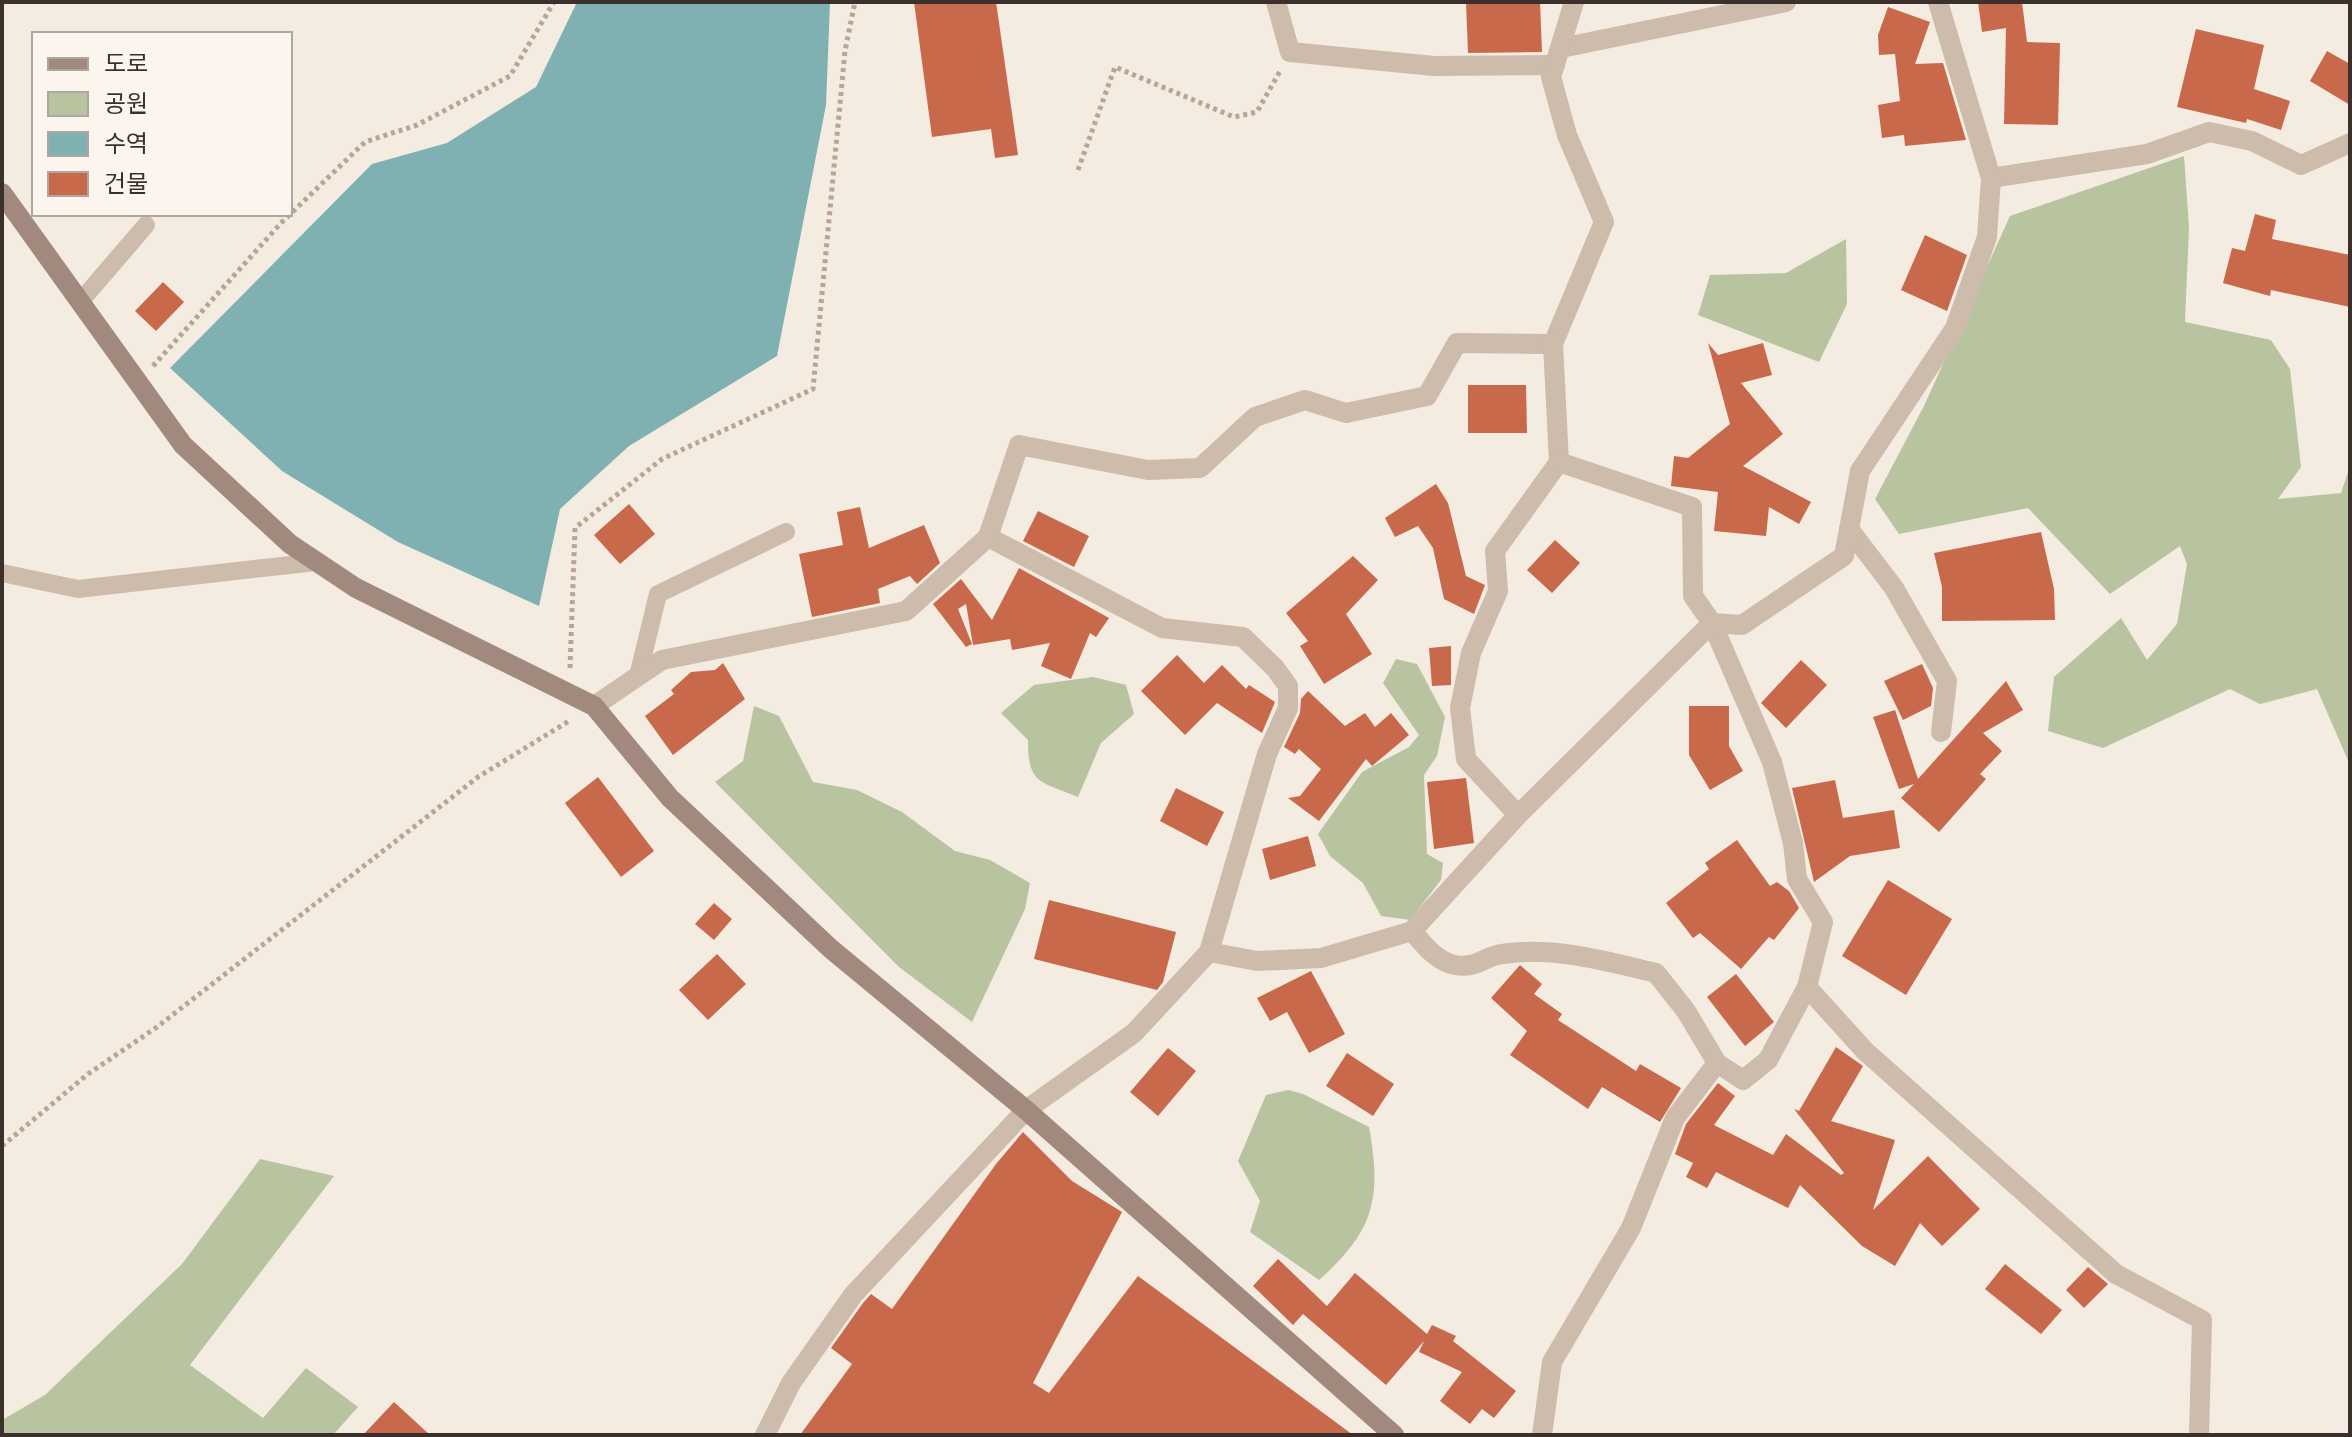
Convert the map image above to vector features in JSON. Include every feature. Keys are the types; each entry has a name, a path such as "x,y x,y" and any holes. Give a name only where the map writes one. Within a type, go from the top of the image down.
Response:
{"street":[{"path":"1276,2 1290,52 1434,66 1558,56 1786,2"},
{"path":"1518,815 1466,759 1460,708 1471,653 1498,591 1495,551 1559,462 1553,344 1604,222 1567,135 1551,77 1574,2"},
{"path":"1209,952 1257,961 1321,958 1412,931 1518,815 1712,623 1742,625 1844,556 1860,471 1955,328 1987,237 1991,178 1938,2"},
{"path":"1991,178 2147,154 2209,132 2252,141 2301,165 2350,143"},
{"path":"2,193 183,445 290,544 356,588 594,706 670,798 831,949 1026,1110 1394,1435"},
{"path":"594,706 662,660 906,611 988,537 1019,445 1148,470 1200,468 1255,417 1305,400 1346,413 1427,396 1457,343 1553,344"},
{"path":"1412,931 1428,950 1454,965 1480,965 1499,954 1555,952 1656,973 1686,1011 1717,1063 1743,1080 1768,1060 1807,987 1823,922 1797,879 1793,843 1772,762 1712,623 1693,596 1692,507 1559,462"},
{"path":"1849,529 1894,588 1947,681 1941,732"},
{"path":"765,1435 791,1383 853,1295 1026,1110 1134,1033 1209,952 1267,754 1288,708 1288,686 1275,668 1243,637 1162,628 988,537"},
{"path":"1807,987 1865,1051 2116,1274 2202,1320 2199,1435"},
{"path":"1542,1435 1552,1362 1631,1228 1675,1118 1717,1063"}],"lane":[{"path":"80,302 146,225"},
{"path":"638,676 658,594 786,532"},
{"path":"2,573 78,589 316,562"}],"path":[{"path":"292,212 365,142 417,125 510,76 554,2"},
{"path":"568,693 576,590 575,528 662,459 813,389 845,51 855,2"},
{"path":"1078,170 1115,67 1234,117 1257,112 1290,52"},
{"path":"138,383 288,216"},
{"path":"2,1146 88,1074 157,1027 478,777 594,706"}],"green space":[{"path":"2184,156 2189,227 2185,322 2271,340 2290,369 2301,467 2278,499 2341,493 2350,466 2350,765 2317,689 2260,704 2230,689 2103,748 2048,731 2054,677 2121,618 2147,660 2177,624 2187,564 2180,546 2110,594 2028,508 1899,534 1875,499 1924,406 2010,216"},
{"path":"1846,239 1847,304 1819,362 1698,315 1710,275 1786,273"},
{"path":"1396,659 1417,664 1445,717 1437,756 1424,775 1427,854 1443,863 1441,880 1410,920 1381,916 1363,883 1330,856 1318,834 1362,772 1409,747 1419,735 1383,683"},
{"path":"1093,677 1126,685 1134,714 1101,743 1078,797 1045,784 1034,774 1030,766 1028,740 1001,713 1034,685"},
{"path":"754,706 779,716 813,782 857,790 902,812 955,851 990,860 1030,883 1025,909 972,1022 899,967 715,782 743,761"},
{"path":"1288,1090 1303,1094 1369,1127 1374,1174 1370,1212 1352,1246 1319,1280 1250,1232 1260,1201 1238,1161 1266,1095"},
{"path":"260,1159 334,1176 190,1365 263,1418 306,1368 358,1407 333,1435 2,1435 2,1420 45,1395 182,1264"}],"water":[{"path":"577,2 830,2 826,105 777,356 629,446 560,509 539,606 398,542 282,471 170,368 372,164 447,143 536,87"}],"building":[{"path":"914,2 996,2 1018,155 995,158 991,129 932,137"},
{"path":"1466,2 1540,2 1542,52 1468,53"},
{"path":"1978,2 2022,2 2027,42 2060,43 2058,125 2004,124 2006,28 1982,32"},
{"path":"1888,7 1930,22 1915,64 1943,63 1966,140 1905,146 1904,135 1882,138 1878,105 1900,101 1895,54 1879,55 1878,35"},
{"path":"2196,29 2264,45 2254,89 2290,101 2281,130 2247,119 2246,123 2177,107"},
{"path":"2327,51 2350,64 2350,105 2310,81"},
{"path":"2255,214 2276,220 2272,239 2350,255 2350,307 2271,290 2270,296 2223,283 2232,248 2245,251"},
{"path":"1925,235 1967,255 1947,311 1901,290"},
{"path":"163,282 184,302 156,331 135,311"},
{"path":"1708,343 1718,355 1763,343 1772,375 1741,383 1783,434 1743,466 1811,502 1799,524 1769,507 1766,536 1714,531 1718,492 1671,486 1674,456 1688,458 1730,424"},
{"path":"1468,385 1526,385 1527,433 1468,433"},
{"path":"1436,484 1448,503 1466,576 1485,585 1474,614 1444,599 1433,548 1418,526 1395,537 1385,518"},
{"path":"629,504 655,534 620,564 594,535"},
{"path":"860,507 869,548 924,525 940,563 917,584 910,576 878,589 880,603 812,617 799,554 843,545 837,512"},
{"path":"1038,511 1089,536 1074,567 1023,541"},
{"path":"2041,532 2054,589 2055,620 1942,621 1942,587 1934,553"},
{"path":"1555,540 1580,563 1552,593 1527,570"},
{"path":"1353,556 1378,580 1346,614 1372,654 1324,684 1300,646 1308,641 1286,613"},
{"path":"1019,568 1109,618 1096,637 1090,633 1071,679 1041,666 1050,643 1012,650 1010,639 973,645 966,604 958,609 972,644 966,647 933,604 961,579 992,620"},
{"path":"1451,646 1451,685 1432,686 1429,648"},
{"path":"1177,655 1204,683 1222,665 1246,689 1249,685 1275,702 1262,733 1217,703 1185,735 1141,691"},
{"path":"1801,660 1827,685 1786,728 1761,703"},
{"path":"723,663 745,699 673,755 645,716 674,694 671,690 691,672 715,670"},
{"path":"1922,664 1933,688 1931,706 1903,720 1884,681"},
{"path":"2006,681 2023,710 1983,733 2002,751 1980,774 1986,779 1939,832 1901,798 1914,784 1899,789 1873,717 1895,710 1918,779"},
{"path":"1308,691 1345,726 1365,713 1375,727 1391,713 1409,735 1372,766 1366,759 1319,821 1288,798 1300,796 1321,769 1299,749 1295,754 1284,747 1300,713 1301,699"},
{"path":"1689,706 1729,706 1729,746 1743,771 1710,790 1689,755"},
{"path":"598,777 654,851 621,877 565,803"},
{"path":"1466,778 1474,843 1434,849 1427,782"},
{"path":"1835,780 1843,818 1894,810 1900,848 1850,856 1814,882 1792,788"},
{"path":"1176,788 1224,812 1207,846 1160,821"},
{"path":"1308,836 1316,866 1270,880 1262,849"},
{"path":"1737,840 1770,886 1777,882 1789,891 1799,908 1774,940 1769,937 1741,969 1700,933 1693,938 1666,903 1709,869 1705,863"},
{"path":"1888,880 1952,919 1906,995 1842,956"},
{"path":"1049,900 1176,932 1163,982 1157,990 1034,959"},
{"path":"714,903 732,919 714,940 695,924"},
{"path":"717,954 746,984 708,1020 679,990"},
{"path":"1520,965 1542,984 1534,994 1562,1014 1558,1020 1636,1071 1640,1064 1681,1088 1660,1122 1602,1087 1588,1109 1510,1055 1527,1031 1491,998"},
{"path":"1311,971 1345,1034 1309,1053 1287,1012 1270,1021 1257,998"},
{"path":"1736,974 1774,1022 1745,1046 1707,997"},
{"path":"1836,1047 1863,1066 1831,1121 1895,1140 1873,1210 1928,1156 1980,1209 1942,1246 1920,1223 1895,1266 1862,1246 1800,1185 1788,1208 1716,1172 1707,1188 1686,1177 1693,1163 1675,1154 1686,1124 1718,1083 1735,1096 1714,1125 1773,1155 1786,1134 1841,1175 1844,1173 1794,1109 1799,1111"},
{"path":"1168,1048 1196,1071 1158,1116 1130,1092"},
{"path":"1347,1053 1394,1084 1373,1116 1326,1086"},
{"path":"1023,1132 1072,1181 1122,1212 1033,1383 1049,1393 1138,1276 1353,1435 800,1435 852,1364 831,1348 863,1303 871,1294 892,1309 996,1164"},
{"path":"1278,1259 1327,1306 1355,1273 1427,1334 1432,1325 1456,1336 1453,1341 1516,1391 1494,1418 1482,1409 1470,1424 1440,1401 1462,1372 1419,1352 1424,1341 1386,1385 1303,1314 1293,1325 1253,1286"},
{"path":"2005,1264 2062,1310 2041,1334 1985,1289"},
{"path":"2088,1267 2108,1284 2084,1308 2066,1290"},
{"path":"394,1402 430,1435 363,1435"}]}
